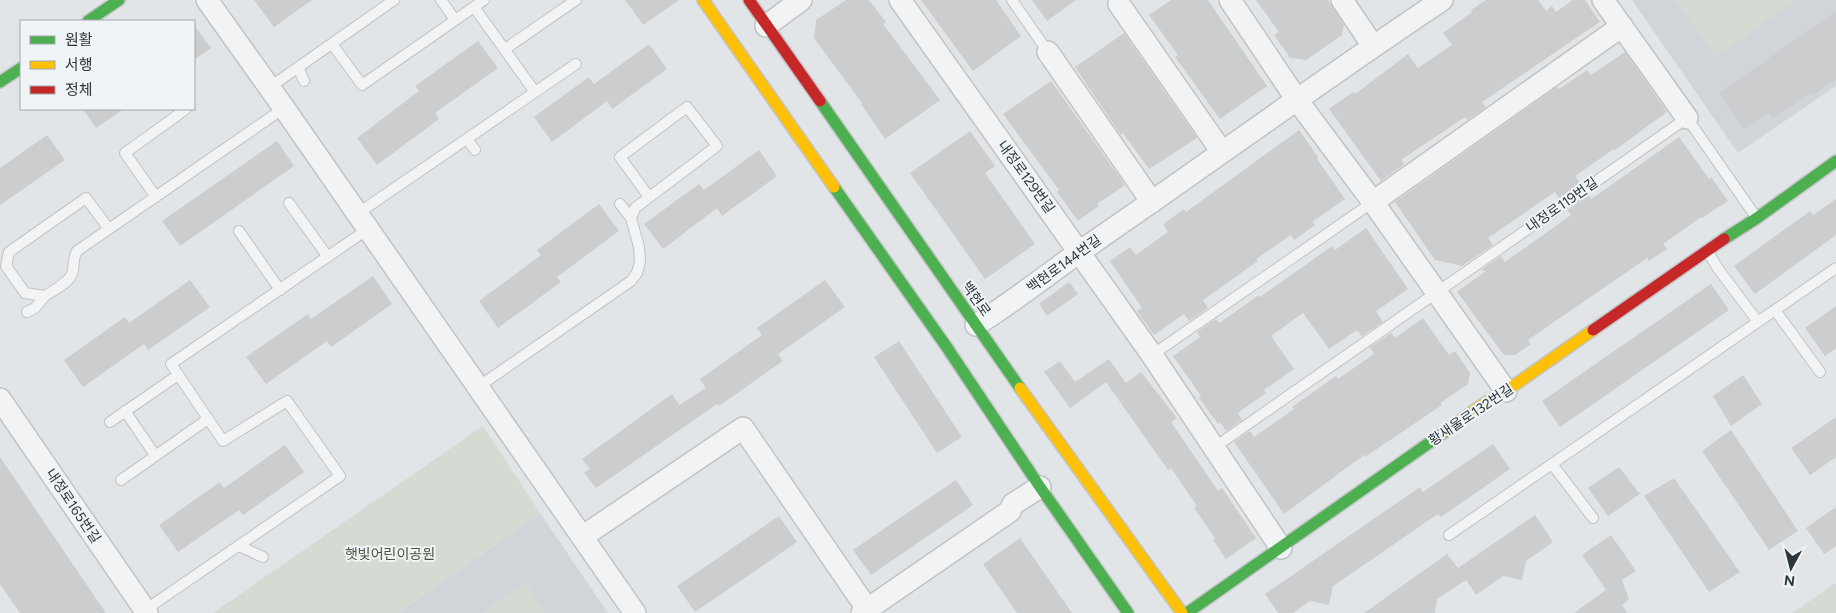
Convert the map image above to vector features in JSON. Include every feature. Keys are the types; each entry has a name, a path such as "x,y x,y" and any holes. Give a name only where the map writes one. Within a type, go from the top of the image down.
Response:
{"main road":[{"path":"89,20 119,0"},
{"path":"703,0 946,346 1040,487 1128,613"},
{"name":"백현로","path":"748,0 1072,462 1182,613"},
{"path":"0,82 20,69"},
{"name":"황새울로132번길","path":"1187,613 1482,405 1506,391 1706,250 1757,218 1836,161"}],"street":[{"path":"207,0 270,87 635,613"},
{"path":"766,26 801,0"},
{"name":"내정로129번길","path":"900,0 1152,355 1281,548"},
{"path":"1230,0 1297,100 1373,202 1506,391"},
{"path":"1342,0 1373,46"},
{"name":"백현로144번길","path":"976,325 998,312 1222,152 1442,0"},
{"path":"1603,0 1687,118"},
{"path":"1118,2 1222,152"},
{"path":"1373,202 1622,26"},
{"path":"1048,52 1152,202"},
{"name":"내정로165번길","path":"0,399 146,612"},
{"path":"582,537 743,428 866,612 1010,511 1013,504 1040,487"}],"lane":[{"path":"270,87 394,0"},
{"path":"441,0 455,20"},
{"path":"332,44 362,85 484,0"},
{"path":"505,49 576,0"},
{"path":"1012,0 1048,52"},
{"path":"474,7 536,92"},
{"path":"146,612 340,476 286,401 223,441 171,364 328,257 363,222 467,139 576,64"},
{"path":"298,67 304,82"},
{"path":"630,218 635,208 717,146 687,107 620,157 649,197"},
{"path":"26,312 35,308 45,296 66,282 73,274 73,257 77,251 284,108"},
{"path":"156,197 125,153 185,110"},
{"path":"1687,118 1757,218"},
{"name":"내정로119번길","path":"1437,292 1687,118"},
{"path":"467,139 475,150"},
{"path":"45,296 26,293 6,266 9,252 86,198 109,229"},
{"path":"1152,355 1373,202"},
{"path":"289,203 328,257"},
{"path":"478,387 631,281 637,273 640,262 639,247 630,218 620,204"},
{"path":"239,231 280,290"},
{"path":"1706,250 1758,322"},
{"path":"1449,535 1836,268"},
{"path":"1215,448 1437,292"},
{"path":"1775,310 1820,372"},
{"path":"110,422 178,374"},
{"path":"125,412 155,455"},
{"path":"122,480 208,418"},
{"path":"1552,464 1594,518"},
{"path":"239,546 263,557"}],"shaded area":[{"path":"1632,0 1836,0 1836,86 1738,153"},
{"path":"540,513 608,613 398,613"}],"green space":[{"path":"1675,0 1796,0 1716,57"},
{"name":"햇빛어린이공원","path":"483,426 540,513 398,613 213,613"},
{"path":"525,583 546,613 482,613"},
{"path":"1836,583 1836,613 1792,613"}],"building":[{"path":"254,0 312,0 274,27"},
{"path":"625,0 679,0 643,25"},
{"path":"846,0 869,0 886,22 883,24 940,100 885,139 862,103 814,38 816,20"},
{"path":"921,0 996,0 1021,36 973,71"},
{"path":"1032,0 1076,0 1047,21"},
{"path":"1171,0 1208,0 1267,86 1220,119 1175,57 1178,55 1149,15"},
{"path":"1256,0 1328,0 1344,25 1342,35 1306,60 1290,58 1274,35 1279,32"},
{"path":"1486,0 1538,0 1546,11 1552,6 1556,12 1573,0 1585,0 1600,22 1482,102 1486,107 1467,120 1465,117 1401,160 1404,164 1381,181 1329,109 1353,92 1355,94 1408,54 1418,68 1452,45 1443,33"},
{"path":"1836,11 1836,79 1772,119 1768,113 1744,129 1719,93"},
{"path":"195,26 211,48 195,59"},
{"path":"1124,33 1197,138 1149,169 1123,133 1121,135 1075,67"},
{"path":"478,41 498,68 435,113 439,119 377,165 357,138 419,91 415,86"},
{"path":"649,44 667,69 612,109 607,101 552,142 534,117 589,77 594,84"},
{"path":"1625,52 1667,112 1575,176 1581,184 1559,198 1555,192 1488,238 1493,245 1462,266 1435,260 1395,202 1557,87 1559,89 1587,70 1591,75"},
{"path":"1051,81 1125,185 1097,204 1099,206 1078,221 1057,192 1059,190 1003,114"},
{"path":"84,110 123,110 96,128"},
{"path":"1299,130 1345,199 1312,222 1315,225 1294,240 1291,235 1203,300 1208,308 1189,321 1184,314 1154,335 1137,311 1142,308 1110,261 1130,247 1136,255 1168,232 1163,224 1184,209 1186,212"},
{"path":"970,131 995,166 985,173 1035,244 985,279 910,173"},
{"path":"47,135 65,160 0,205 0,168"},
{"path":"1679,137 1709,179 1711,177 1728,201 1701,217 1663,244 1667,249 1649,261 1647,258 1528,340 1531,344 1515,355 1504,355 1457,292 1486,271 1481,270 1501,256 1505,262 1571,215 1567,210 1589,195 1591,199"},
{"path":"277,141 294,166 180,246 162,221"},
{"path":"759,150 777,176 722,216 717,208 663,249 644,224 699,184 704,190"},
{"path":"1836,199 1836,235 1755,294 1734,266 1810,211 1813,215"},
{"path":"599,204 619,231 557,277 561,282 498,328 479,301 541,255 537,250"},
{"path":"1366,228 1408,289 1376,311 1383,322 1362,336 1357,330 1329,349 1303,313 1271,336 1294,369 1264,390 1266,393 1238,413 1242,420 1226,431 1220,422 1218,424 1199,398 1201,396 1173,356 1200,337 1197,332 1216,319 1219,323 1259,295 1260,297 1332,246 1335,250"},
{"path":"373,276 392,304 331,347 327,341 266,384 246,357 308,314 311,319"},
{"path":"190,280 210,307 148,350 144,344 83,387 64,360 125,317 129,323"},
{"path":"825,280 845,307 778,354 783,361 719,406 717,404 596,488 584,473 590,469 582,459 672,394 679,405 706,388 700,379 762,335 757,328"},
{"path":"1069,282 1078,294 1047,316 1039,304"},
{"path":"1711,284 1729,310 1560,427 1542,401"},
{"path":"1836,306 1836,348 1825,356 1805,328"},
{"path":"1423,318 1449,355 1455,351 1470,373 1468,384 1440,403 1442,405 1365,457 1364,455 1284,514 1234,442 1250,431 1254,437 1336,376 1338,379 1374,354 1370,347 1391,333 1395,338"},
{"path":"899,341 962,437 937,453 874,357"},
{"path":"1109,359 1126,383 1141,372 1177,418 1171,422 1218,491 1222,488 1256,538 1226,559 1213,540 1215,538 1194,508 1197,506 1171,468 1168,470 1106,382 1070,408 1044,372 1060,361 1075,382"},
{"path":"1743,375 1762,404 1731,426 1713,396"},
{"path":"1836,417 1836,457 1810,475 1791,448"},
{"path":"1731,430 1798,531 1769,550 1702,451"},
{"path":"1493,444 1510,469 1441,517 1438,514 1333,586 1329,605 1310,601 1293,613 1278,613 1265,594 1420,487 1423,492"},
{"path":"285,445 304,472 243,515 239,510 178,552 159,525 220,482 224,488"},
{"path":"0,457 106,613 20,613 0,584"},
{"path":"1619,467 1640,494 1608,516 1588,488"},
{"path":"1674,478 1740,572 1709,592 1644,496"},
{"path":"956,480 973,505 871,575 853,550"},
{"path":"1836,507 1836,546 1824,554 1806,528"},
{"path":"1535,515 1553,542 1526,561 1522,580 1503,576 1476,595 1466,580 1437,599 1435,613 1364,613 1447,554 1458,568"},
{"path":"779,516 797,542 695,612 677,586"},
{"path":"1611,535 1636,571 1622,580 1629,599 1622,605 1627,613 1574,613 1606,590 1582,555"},
{"path":"1020,538 1072,613 1017,613 983,564"}],"traffic: fast":[{"path":"89,20 119,0"},
{"path":"0,82 20,69"},
{"path":"820,101 1020,388"},
{"path":"1724,239 1757,218 1836,161"},
{"path":"834,187 946,346 1040,487 1128,613"},
{"path":"1187,613 1446,431"}],"traffic: slow":[{"path":"703,0 834,187"},
{"path":"1446,431 1593,330"},
{"path":"1020,388 1182,613"}],"traffic: jam":[{"path":"749,0 820,101"},
{"path":"1593,330 1724,239"}]}
